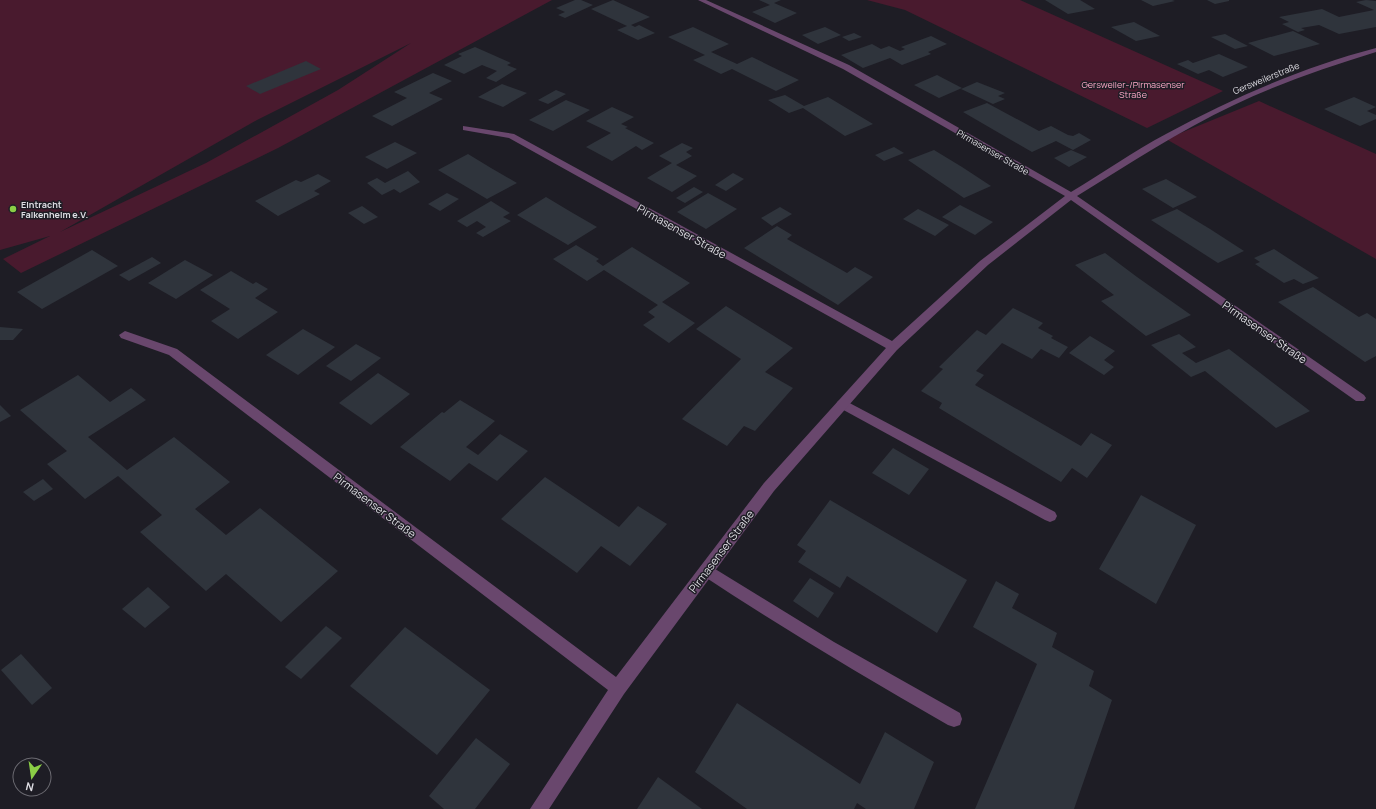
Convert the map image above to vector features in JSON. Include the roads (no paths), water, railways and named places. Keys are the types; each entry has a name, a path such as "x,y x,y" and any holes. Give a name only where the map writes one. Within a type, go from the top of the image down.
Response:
{"street":[{"name":"Pirmasenser Straße","path":"701,0 846,68 1071,196 1360,398"},
{"name":"Gersweilerstraße","path":"1168,136 1232,103 1314,69 1376,50"},
{"name":"Pirmasenser Straße","path":"466,128 511,136 893,347"},
{"name":"Pirmasenser Straße","path":"539,809 618,688 769,487 893,347 984,263 1071,196 1168,136"},
{"name":"Pirmasenser Straße","path":"125,335 173,352 618,688"},
{"path":"842,404 1050,516"},
{"path":"707,570 773,614 866,670 954,719"}],"place":[{"name":"Eintracht Falkenheim e.V.","path":"13,209"}],"park label":[{"name":"Gersweiler-/Pirmasenser Straße","path":"1133,90"}]}
